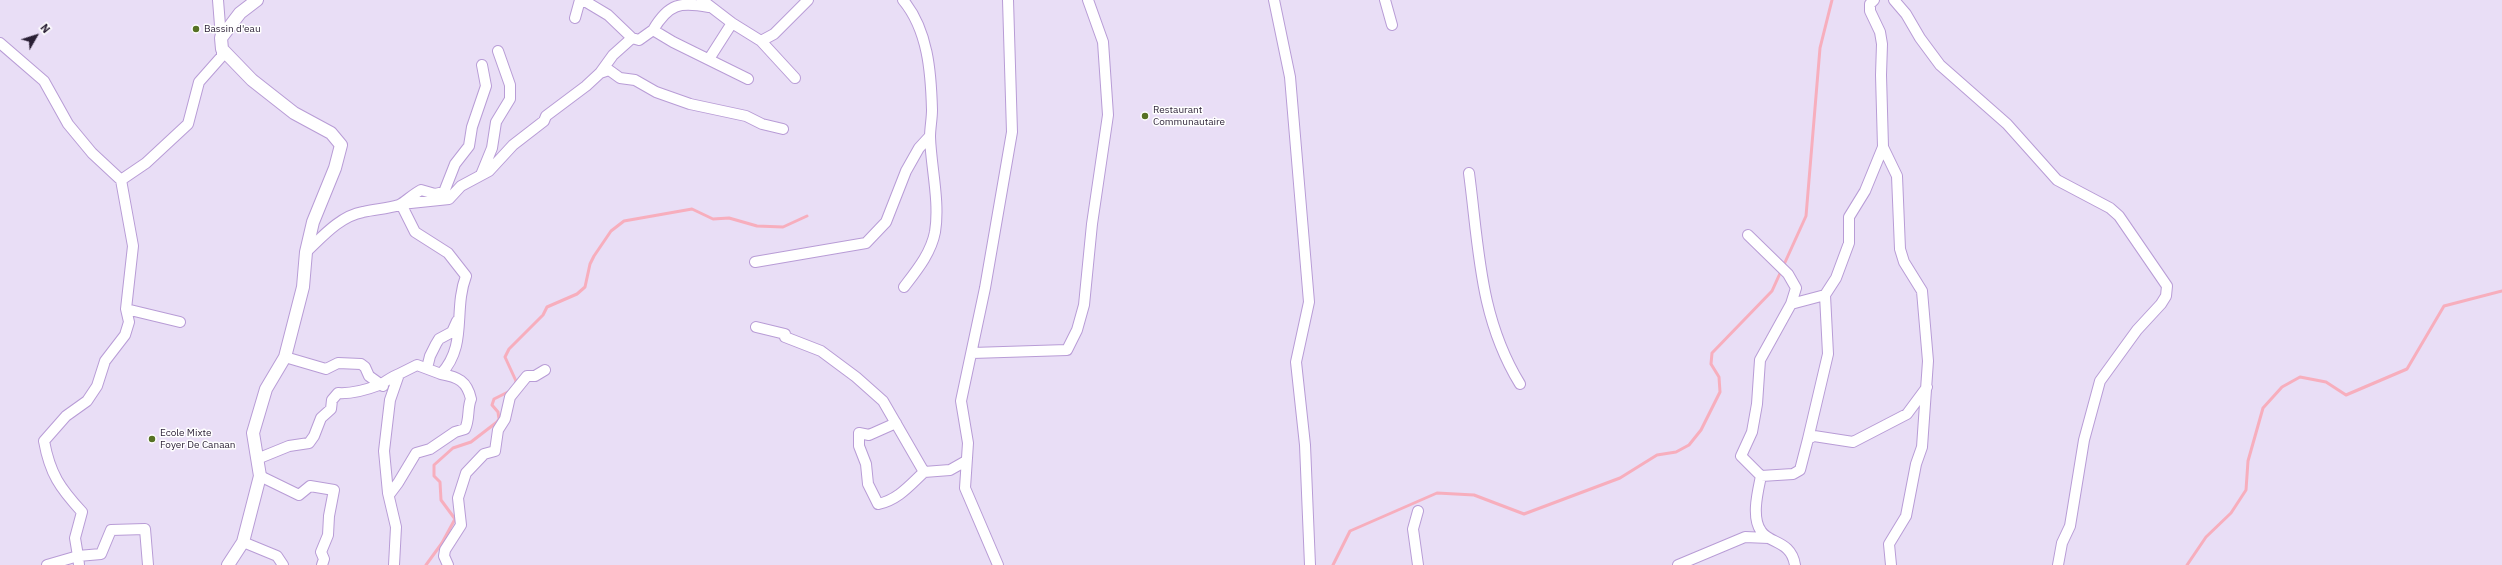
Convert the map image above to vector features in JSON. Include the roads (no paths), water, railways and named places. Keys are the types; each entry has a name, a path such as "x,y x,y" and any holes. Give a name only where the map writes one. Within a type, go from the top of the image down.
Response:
{"street":[{"path":"121,180 146,163 188,124 199,82 222,56 218,0"},
{"path":"222,43 240,13 257,0"},
{"path":"575,18 580,0"},
{"path":"583,0 608,15 632,38 639,40 653,30 668,10 675,5 705,4 761,42 795,78"},
{"path":"761,42 774,34 808,0"},
{"path":"903,0 913,12 920,27 927,55 932,109 930,136 934,180 935,230 926,256 904,287"},
{"path":"998,565 967,496 965,488 968,442 961,401 972,353 1012,132 1008,0"},
{"path":"972,353 1066,350 1078,330 1084,305 1092,224 1108,115 1103,42 1088,0"},
{"path":"1274,0 1290,77 1309,302 1296,362 1305,445 1310,565"},
{"path":"1385,0 1392,25"},
{"path":"1874,0 1870,4 1870,11 1880,32 1882,44 1880,75 1883,147 1897,176 1900,249 1904,262 1922,291 1928,349 1925,379 1928,387 1922,447 1916,464 1906,516 1889,544 1883,565"},
{"path":"1894,0 1906,14 1920,38 1940,65 2007,124 2057,180 2110,208 2119,216 2167,286 2166,296 2161,304 2137,330 2100,381 2084,440 2070,526 2062,543 2058,565"},
{"path":"709,59 732,23"},
{"path":"653,30 673,42 748,79"},
{"path":"306,252 332,227 355,215 401,204 412,205 438,199 446,200 462,186 489,171 513,145 600,73 613,55 632,38"},
{"path":"0,43 44,81 68,124 92,153 121,180 133,246 126,309 129,322 125,335 105,361 98,386 87,401 66,416 44,441 48,465 61,489 82,512 76,538 78,560"},
{"path":"222,43 252,80 294,113 331,133 340,144 336,168 313,222 306,252 303,287 285,357 266,389 253,433 260,476 243,542 228,565"},
{"path":"481,175 492,148 496,122 510,99 510,85 498,50"},
{"path":"401,204 410,195 421,190 435,194 444,192 455,164 469,146 472,127 486,86 482,65"},
{"path":"600,73 608,70 620,78 635,80 656,92 690,104 746,116 762,124 783,129"},
{"path":"755,262 866,243 886,222 906,171 919,148 930,136"},
{"path":"1748,235 1788,274 1796,288 1791,304 1760,360 1757,404 1752,432 1741,456 1761,476 1793,474 1800,470 1828,354 1825,295 1836,278 1848,243 1849,217 1865,191 1883,147"},
{"path":"1469,173 1486,305 1493,328 1520,384"},
{"path":"401,204 415,232 448,253 466,276 461,289 455,355 451,364 441,374"},
{"path":"1791,304 1825,295"},
{"path":"126,309 180,322"},
{"path":"428,368 430,356 439,339 452,332 459,317"},
{"path":"756,327 785,334 785,337 821,351 841,365 883,401 924,472"},
{"path":"285,357 326,369 338,363 361,364 365,367 369,376 382,384 390,400"},
{"path":"257,459 289,446 309,442 314,436 321,418 331,409 332,400 338,393 359,392 382,384 385,379 399,374 413,365 428,368 441,374 461,379 467,386 471,398 468,424 465,429 455,432 430,449 416,453 389,495"},
{"path":"448,565 444,556 445,550 461,525 458,498 466,473 484,454 495,451 498,430 505,419 510,397 527,376 535,376 545,370"},
{"path":"394,565 396,527 389,495 384,452 390,400 399,374"},
{"path":"1808,439 1814,436 1853,442 1907,414 1928,387"},
{"path":"896,423 869,435 859,433 859,446 866,464 868,484 878,504 888,502 902,494 924,472 950,470 966,461"},
{"path":"260,476 299,495 310,486 334,490 329,516 328,536 321,552 324,559 322,565"},
{"path":"1761,476 1755,507 1761,531 1769,538 1783,544 1794,565"},
{"path":"1418,511 1413,529 1418,565"},
{"path":"47,565 102,554 111,530 145,529 148,565"},
{"path":"1678,565 1745,537 1769,538"},
{"path":"243,542 277,556 283,565"},
{"path":"1889,544 1892,565"}],"waterway":[{"path":"1333,565 1350,531 1437,493 1474,495 1524,514 1620,478 1657,455 1676,452 1689,445 1701,430 1720,392 1719,377 1711,364 1712,353 1772,291 1806,216 1820,48 1832,0"},
{"path":"515,385 516,381 505,357 509,349 543,315 547,307 577,294 585,287 590,264 594,256 611,231 624,221 692,209 713,219 729,218 757,226 783,227 807,216"},
{"path":"2187,565 2206,537 2231,513 2246,490 2248,461 2263,408 2282,387 2300,377 2326,382 2346,395 2407,369 2444,306 2502,291"},
{"path":"426,565 442,543 455,519 441,500 440,482 434,476 434,465 453,448 471,442 497,422 499,419 498,412 492,405 494,399 510,391"}],"place":[{"name":"Bassin d'eau","path":"196,29"},
{"name":"Restaurant Communautaire","path":"1145,116"},
{"name":"Ecole Mixte Foyer De Canaan","path":"152,439"}]}
